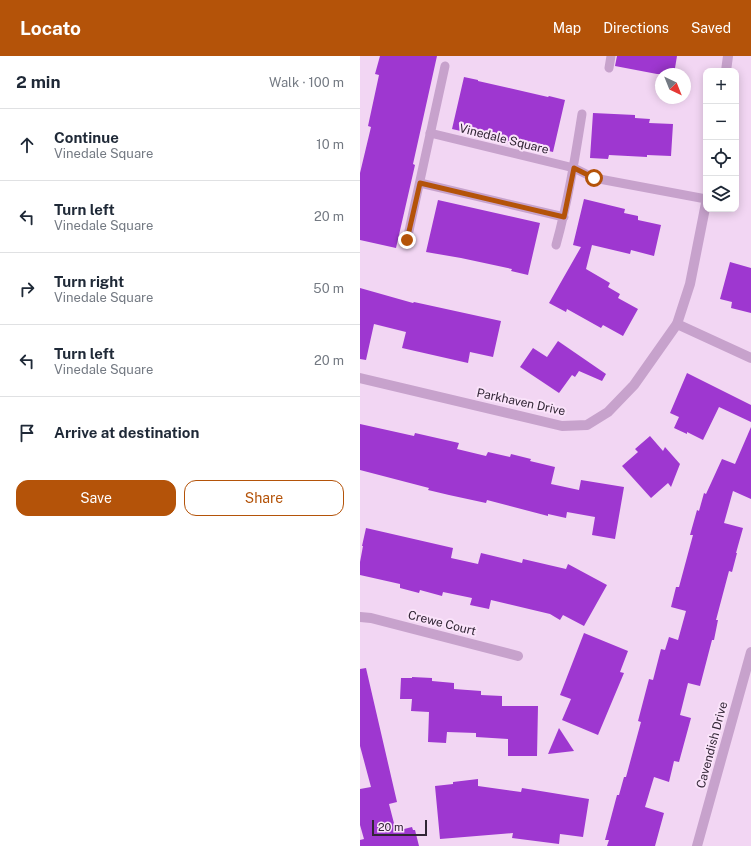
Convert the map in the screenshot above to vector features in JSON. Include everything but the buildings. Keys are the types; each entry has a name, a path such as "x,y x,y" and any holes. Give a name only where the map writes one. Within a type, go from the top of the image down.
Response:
{"street":[{"path":"726,68 728,56"},
{"name":"Parkhaven Drive","path":"360,378 562,426 587,425 608,412 634,385 677,324 690,284 704,212"},
{"path":"677,324 751,358"},
{"name":"Crewe Court","path":"360,617 371,618 518,656"},
{"name":"Cavendish Drive","path":"697,846 751,652"}],"lane":[{"path":"609,68 611,56"},
{"path":"407,240 445,66"},
{"path":"556,244 564,217 574,168 582,114"},
{"name":"Vinedale Square","path":"430,133 574,168 594,178 703,198"},
{"path":"420,183 564,217"}],"route":[{"path":"407,240 420,183 564,217 574,168 594,178"}]}
